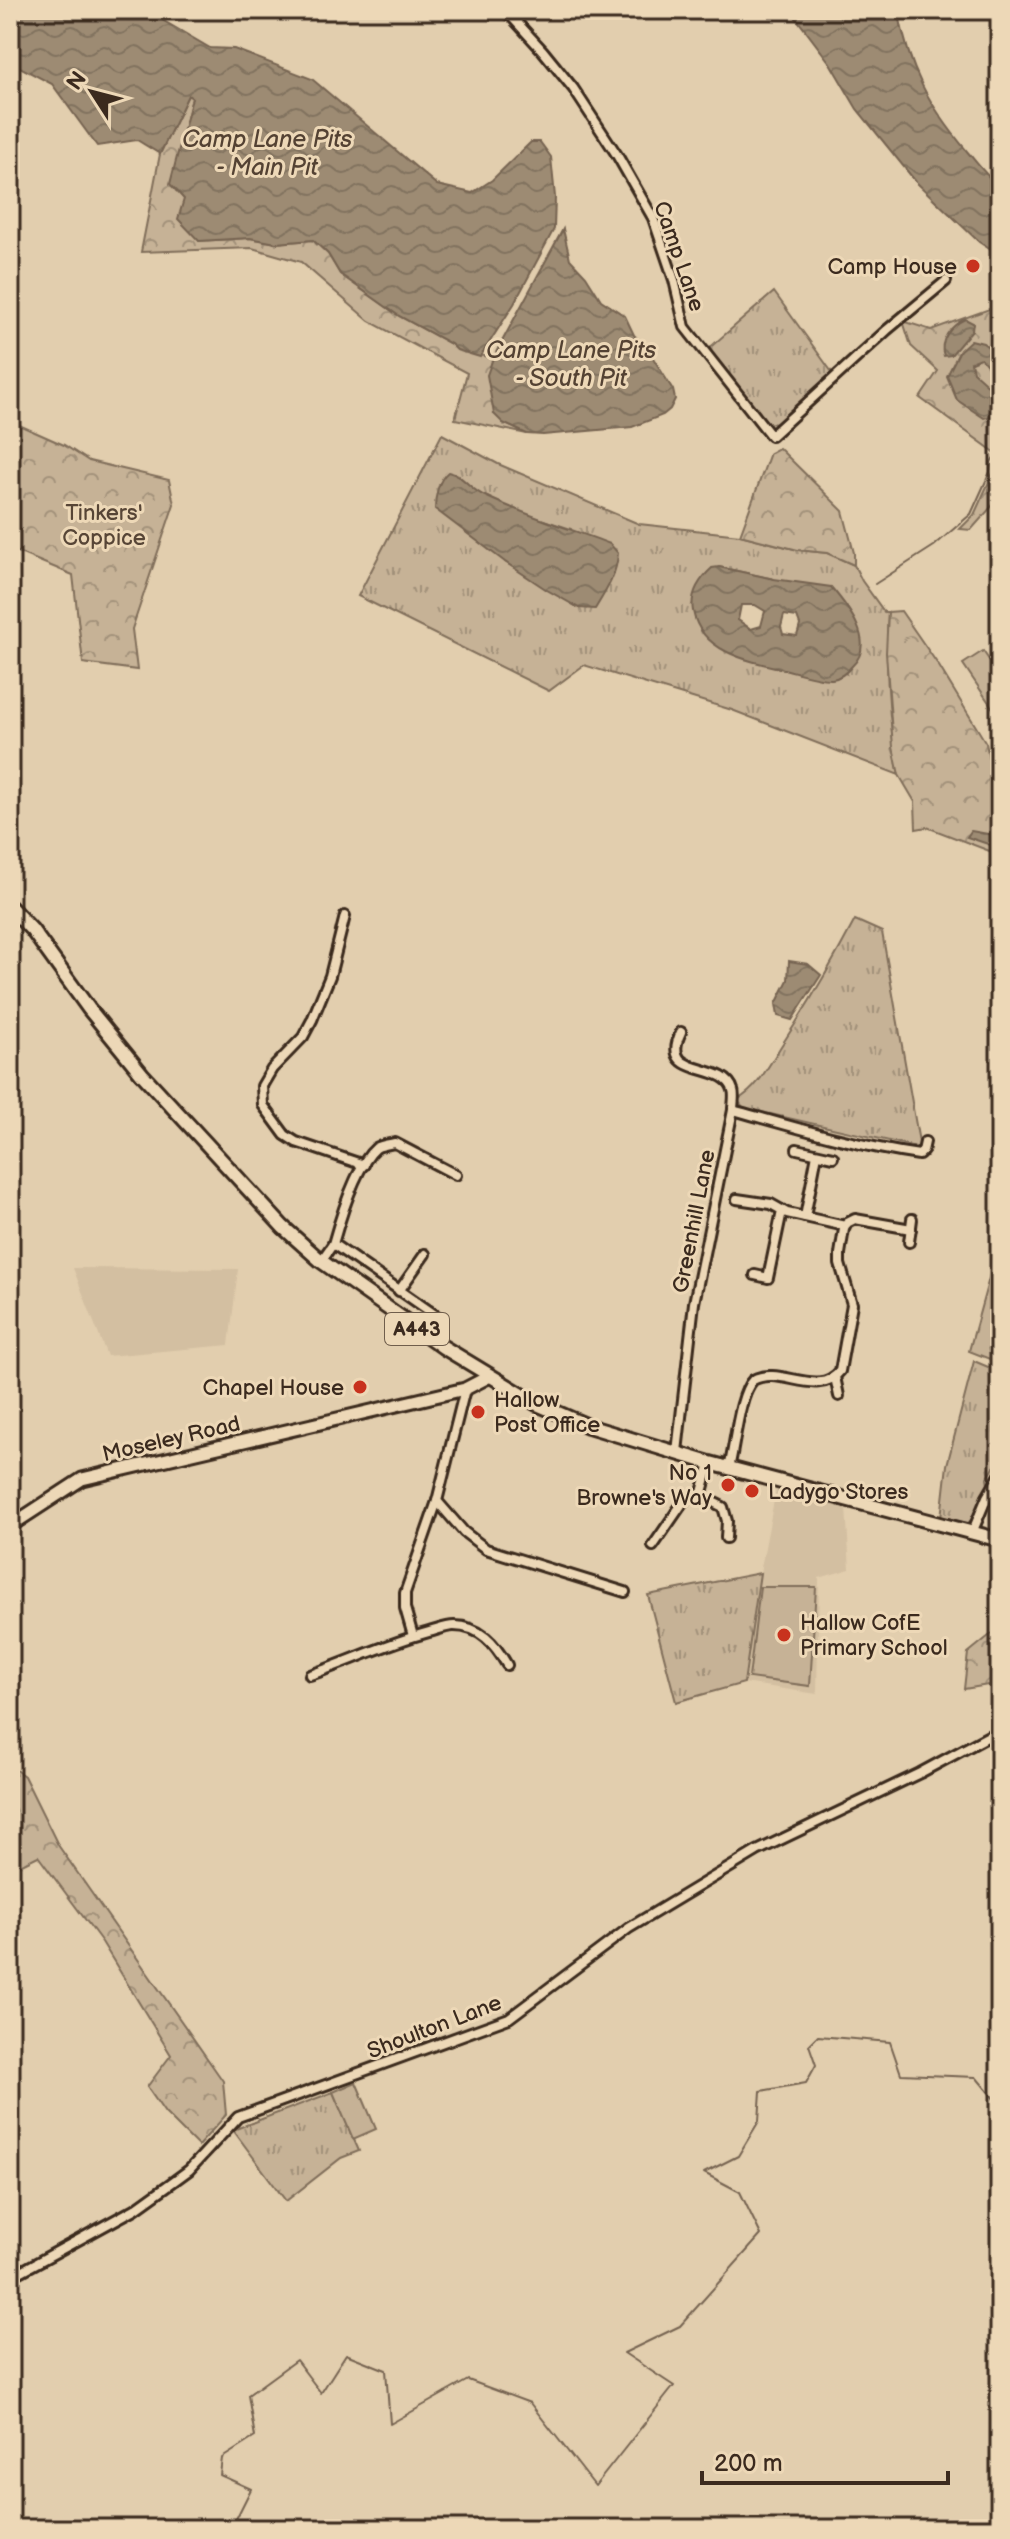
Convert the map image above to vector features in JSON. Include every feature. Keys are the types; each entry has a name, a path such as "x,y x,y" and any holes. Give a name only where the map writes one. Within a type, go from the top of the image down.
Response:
{"main road":[{"name":"A443","path":"10,907 32,930 89,1009 142,1074 283,1227 321,1261 443,1347 537,1404 588,1426 710,1463 1000,1540"}],"street":[{"name":"Camp Lane","path":"502,10 512,17 563,75 617,155 653,218 674,280 685,327 771,436 887,330 946,281"},
{"path":"345,916 330,976 312,1020 303,1037 272,1069 262,1086 263,1105 285,1135 296,1142 364,1165"},
{"path":"681,1032 676,1041 677,1057 729,1083 733,1089 733,1110 832,1137 919,1155 925,1142"},
{"name":"Greenhill Lane","path":"677,1452 694,1303 733,1110"},
{"path":"321,1261 333,1244 345,1203 377,1147 395,1143 456,1175"},
{"path":"797,1149 833,1157"},
{"path":"805,1217 817,1154"},
{"path":"737,1199 771,1204 782,1211 845,1226"},
{"path":"755,1275 768,1278 782,1211"},
{"path":"729,1468 743,1395 753,1380 769,1375 796,1381 827,1381 835,1377 841,1368 852,1304 840,1264 845,1226 855,1219 911,1229"},
{"path":"909,1242 912,1219"},
{"path":"333,1244 441,1319"},
{"path":"399,1291 425,1254"},
{"name":"Moseley Road","path":"10,1526 82,1479 465,1389 490,1376"},
{"path":"835,1377 839,1396"},
{"path":"413,1636 405,1608 405,1593 437,1501 465,1389"},
{"path":"701,1496 710,1463"},
{"path":"972,1533 1000,1475"},
{"path":"653,1546 686,1498 701,1496 723,1507 727,1521 726,1538"},
{"path":"437,1501 464,1532 486,1549 625,1592"},
{"path":"314,1676 413,1636 454,1626 467,1628 490,1641 505,1662 493,1665"},
{"name":"Shoulton Lane","path":"10,2280 135,2209 189,2170 238,2117 509,2018 629,1928 757,1851 920,1773 1000,1730"}],"shaded area":[{"path":"73,1268 238,1269 229,1345 107,1356"},
{"name":"Hallow CofE Primary School","path":"776,1490 846,1508 850,1569 819,1578 817,1694 744,1683"}],"green space":[{"path":"188,95 192,98 171,184 184,199 199,241 250,238 276,243 313,240 328,254 340,274 399,316 457,350 493,358 490,384 503,423 527,434 455,419 467,373 369,321 301,262 252,248 141,252 160,154"},
{"path":"774,292 834,375 778,424 768,423 707,350"},
{"path":"992,308 1000,314 1000,456 920,398 938,371 911,346 903,321 931,330"},
{"name":"Tinkers' Coppice","path":"10,421 64,445 89,461 169,480 174,504 132,629 137,670 83,663 73,575 10,549"},
{"path":"442,434 498,464 639,524 740,535 798,550 827,553 854,565 885,613 888,612 888,694 899,775 732,710 584,665 549,691 358,596","holes":["457,474 474,491 519,512 571,529 579,608 505,562","719,567 774,579 845,673 692,605"]},
{"path":"779,448 843,511 854,565 827,553 798,550 740,535 770,453"},
{"path":"993,473 1000,476 1000,497 971,530 960,529 974,515"},
{"path":"901,611 986,743 990,764 1000,770 1000,855 927,827 916,829 915,802 899,775 893,747 886,653 888,612"},
{"path":"983,651 1000,676 1000,719 963,664"},
{"path":"855,920 882,932 920,1148 744,1108 737,1100 752,1089 769,1067"},
{"path":"1000,1238 1000,1363 969,1351"},
{"path":"974,1361 1000,1372 1000,1458 968,1523 941,1518 947,1465"},
{"path":"760,1573 744,1683 676,1702 648,1595"},
{"path":"760,1587 816,1587 810,1686 749,1678"},
{"path":"1000,1627 1000,1706 994,1690 988,1685 964,1689 968,1653"},
{"path":"10,1766 24,1776 58,1845 223,2081 226,2115 198,2146 165,2113 147,2087 171,2055 102,1942 38,1856 10,1870"},
{"path":"356,2082 376,2129 353,2139 333,2092"},
{"path":"333,2092 359,2151 341,2158 286,2201 233,2130"}],"water":[{"name":"Camp Lane Pits - Main Pit","path":"10,10 145,10 210,48 234,49 312,79 437,185 472,193 492,180 531,142 540,142 551,157 554,229 514,304 480,357 457,350 399,316 340,274 328,254 313,240 276,243 250,238 199,241 178,219 184,199 170,184 192,98 188,95 160,154 137,140 97,146 52,84 10,62"},
{"path":"790,10 825,10 830,13 835,10 898,10 914,68 931,101 966,150 1000,187 1000,256 979,242 916,182 857,109 830,63"},
{"name":"Camp Lane Pits - South Pit","path":"563,229 570,259 586,276 601,300 625,316 634,335 650,353 673,390 675,399 663,415 632,427 543,435 527,434 503,423 494,414 487,375 493,358"},
{"path":"965,319 973,323 972,330 951,355 944,356 943,344 947,334"},
{"path":"971,340 983,343 1000,356 1000,382 981,358 971,362 973,372 1000,396 996,415 984,418 957,400 947,376 960,350"},
{"path":"448,472 500,503 610,544 618,553 616,568 595,609 579,608 547,590 435,509 438,489"},
{"path":"712,568 831,587 857,625 862,647 859,657 843,674 827,679 741,658 716,645 698,625 692,605 697,587","holes":["741,605 755,605 765,611 761,626 751,629 738,620","784,615 797,617 800,625 797,636 783,634"]},
{"path":"971,831 1000,836 1000,848 967,837"},
{"path":"789,961 808,964 821,975 792,1020 778,1016 776,1004 788,980"}],"waterway":[{"path":"875,584 934,546 971,514 990,472 991,462 1000,448"},
{"path":"231,2529 251,2489 220,2475 222,2458 255,2437 248,2395 296,2360 321,2393 346,2354 386,2370 390,2424 468,2380 530,2403 595,2486 674,2386 624,2353 680,2326 761,2235 740,2192 704,2173 738,2156 759,2121 761,2091 806,2083 816,2065 809,2045 818,2036 890,2042 901,2074 976,2077 1000,2106"}],"place":[{"name":"Camp House","path":"973,266"},
{"name":"Chapel House","path":"360,1387"},
{"name":"Hallow Post Office","path":"478,1412"},
{"name":"No 1 Browne's Way","path":"728,1485"},
{"name":"Ladygo Stores","path":"752,1491"},
{"name":"Hallow CofE Primary School","path":"784,1635"}]}
